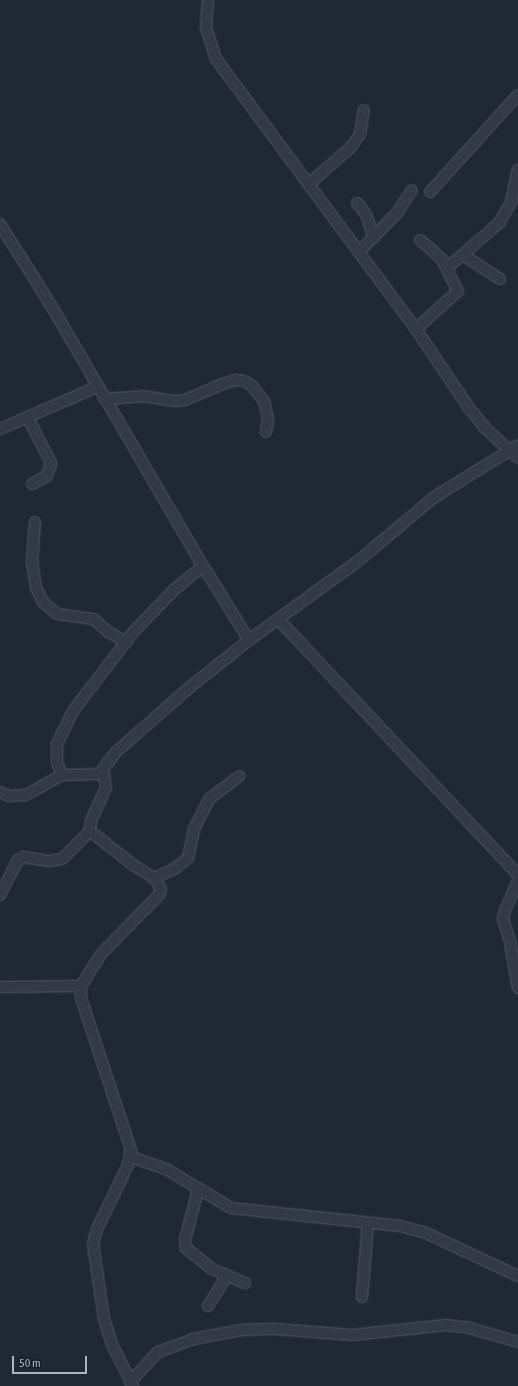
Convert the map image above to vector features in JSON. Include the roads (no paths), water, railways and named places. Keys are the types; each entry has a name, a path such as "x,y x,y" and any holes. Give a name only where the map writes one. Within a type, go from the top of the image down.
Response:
{"street":[{"path":"208,0 206,28 216,58 416,329 469,408 507,451 518,458"},
{"path":"430,192 518,95"},
{"path":"308,184 351,147 360,134 364,110"},
{"path":"447,268 499,223 511,202 518,170"},
{"path":"359,252 397,213 412,190"},
{"path":"357,203 366,214 374,238"},
{"path":"0,224 52,307 104,399 203,566 249,640"},
{"path":"416,329 456,295 458,291 447,268 435,250 420,240"},
{"path":"463,255 500,279"},
{"path":"104,399 142,396 174,401 185,400 224,383 236,380 244,381 252,385 264,401 268,419 266,432"},
{"path":"0,428 28,418 97,387"},
{"path":"28,418 51,463 47,476 32,484"},
{"path":"0,895 18,860 23,857 48,861 62,859 90,830 91,821 106,788 103,774 106,764 116,752 190,687 249,640 358,561 433,498 518,445"},
{"path":"35,522 32,562 36,588 43,602 57,614 94,619 108,632 126,642"},
{"path":"62,776 56,754 65,726 80,700 126,642 176,588 203,566"},
{"path":"278,619 518,875"},
{"path":"0,792 9,796 26,795 62,776 103,774"},
{"path":"154,878 174,869 188,858 194,829 209,799 239,776"},
{"path":"90,830 132,864 154,878 159,884 159,895 102,953 81,986 82,998 129,1142 131,1157 97,1228 93,1244 104,1319 113,1347 131,1384 158,1352 193,1339 241,1330 275,1329 352,1334 446,1325 469,1328 518,1342"},
{"path":"518,881 505,910 503,919 510,942 514,979 518,988"},
{"path":"0,987 81,986"},
{"path":"131,1157 166,1169 222,1204 239,1210 368,1223 426,1232 518,1276"},
{"path":"198,1190 185,1240 186,1248 226,1277 245,1283"},
{"path":"362,1297 368,1223"},
{"path":"208,1306 226,1277"}]}
